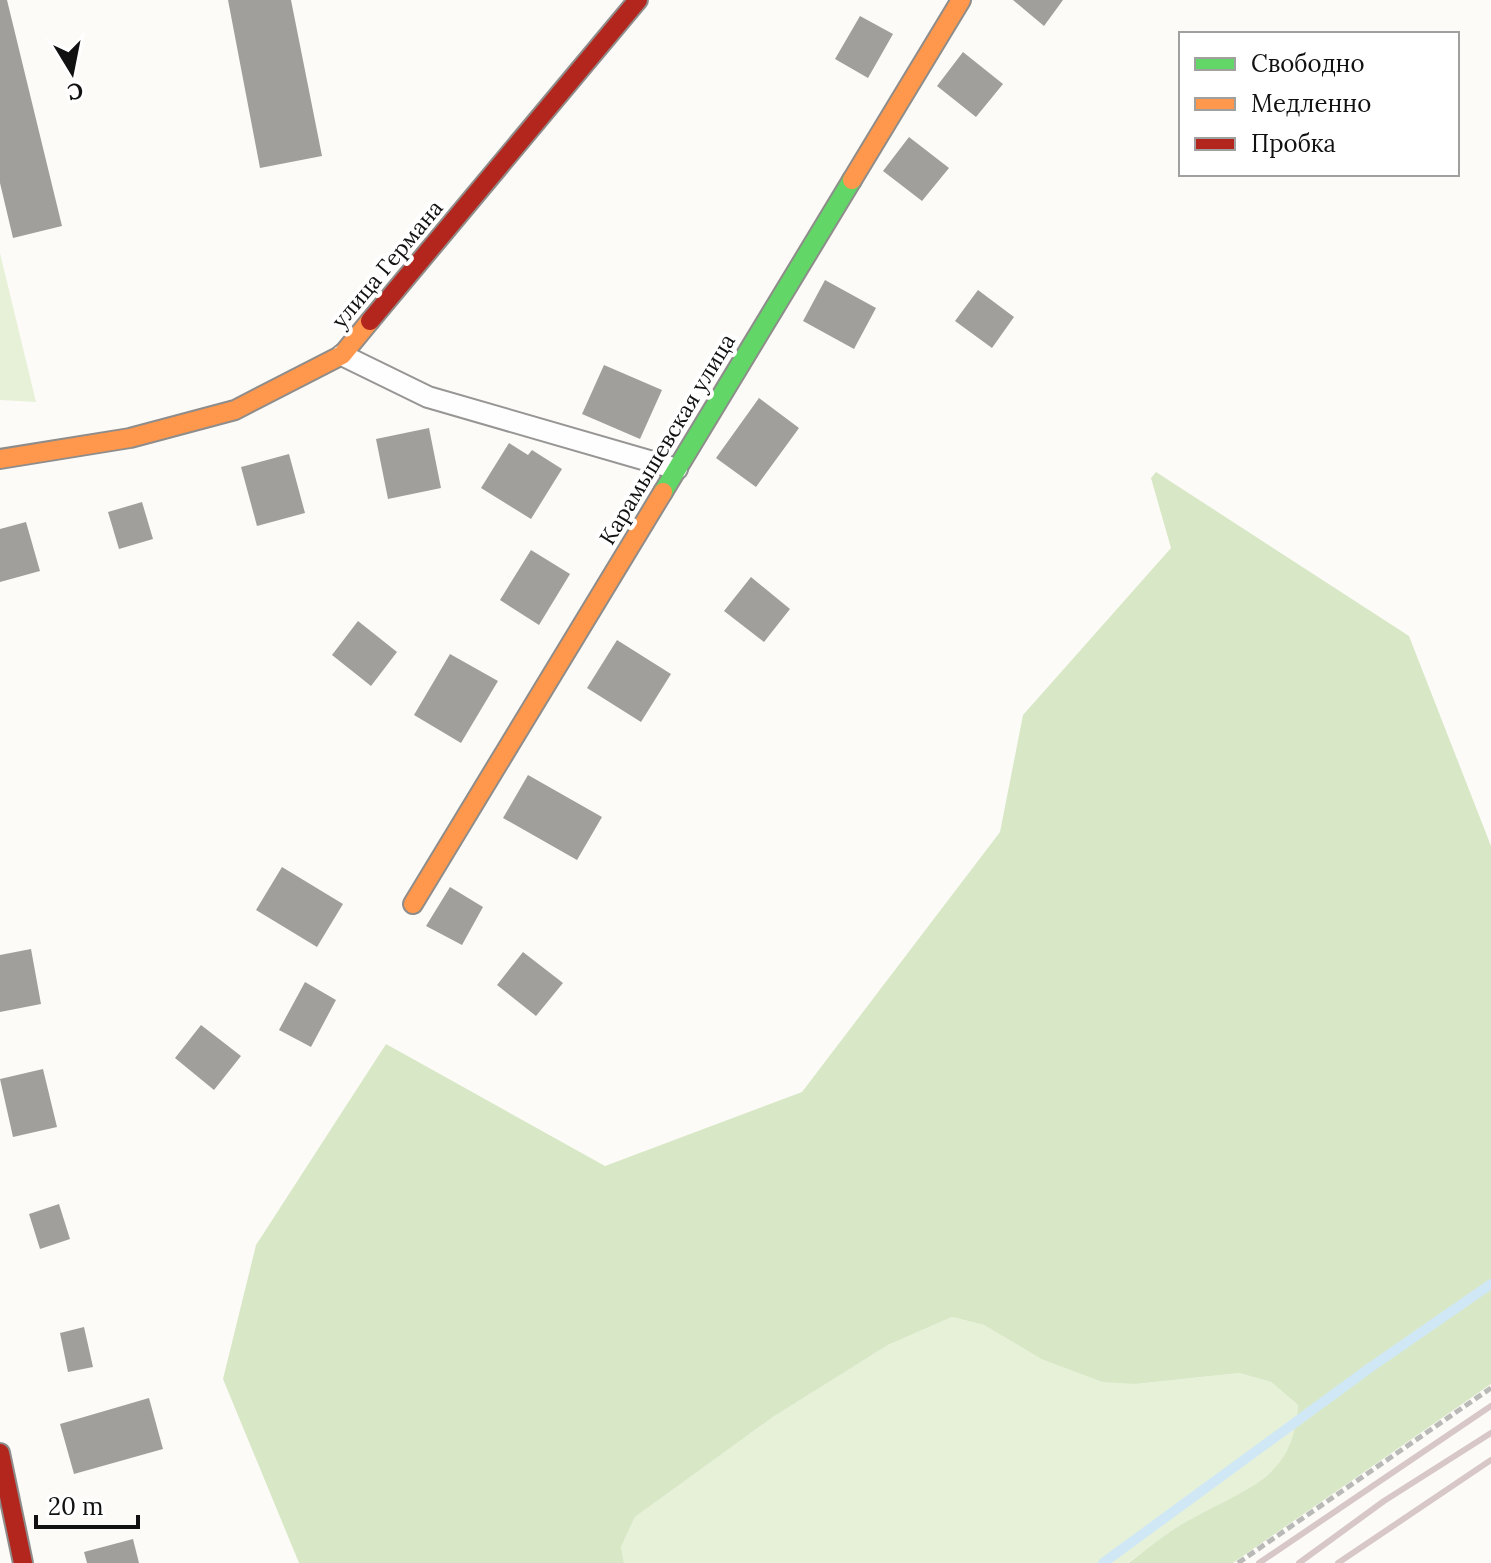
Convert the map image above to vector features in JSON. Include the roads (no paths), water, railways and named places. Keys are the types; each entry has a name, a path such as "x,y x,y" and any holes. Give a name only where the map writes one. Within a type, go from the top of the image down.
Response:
{"street":[{"name":"улица Германа","path":"0,459 130,438 235,410 342,355 638,0"},
{"name":"Карамышевская улица","path":"413,904 961,0"},
{"path":"0,1453 23,1563"}],"lane":[{"path":"342,355 428,397 677,469"}],"waterway":[{"path":"1103,1563 1371,1367 1491,1284"}],"railway":[{"path":"1259,1563 1491,1406"},
{"path":"1299,1563 1384,1501 1491,1433"},
{"path":"1338,1563 1491,1460"}]}
